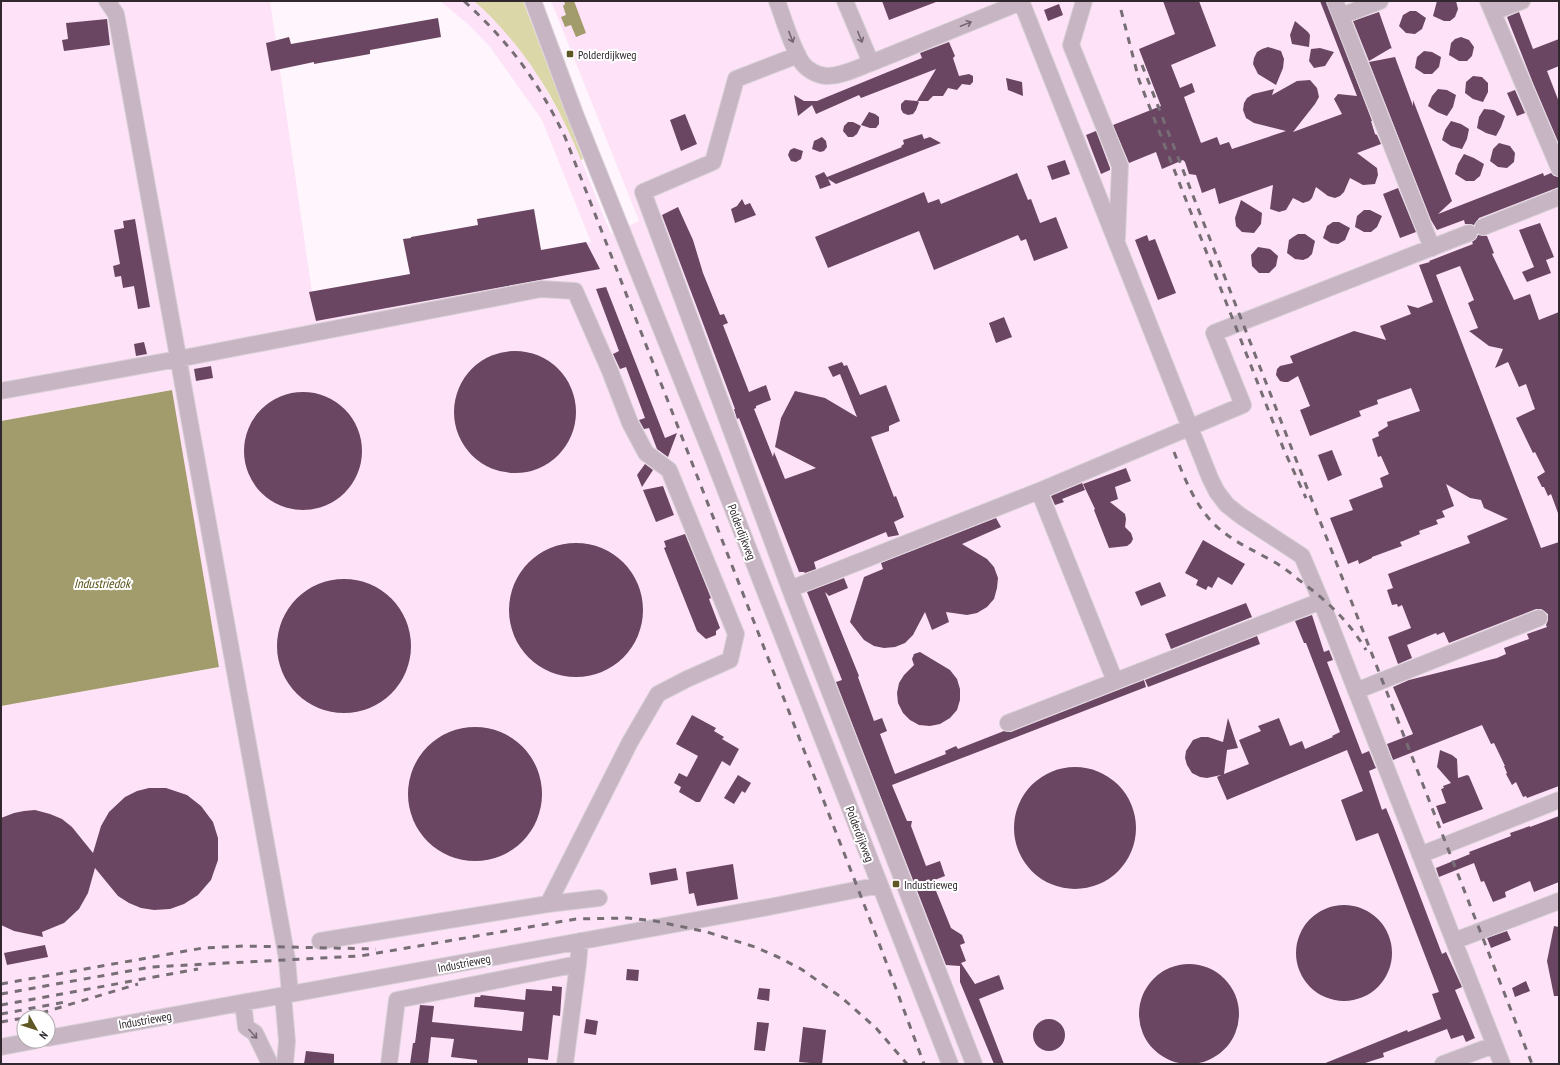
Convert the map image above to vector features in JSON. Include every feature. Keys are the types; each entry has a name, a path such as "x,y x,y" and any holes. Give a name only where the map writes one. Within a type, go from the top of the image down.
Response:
{"street":[{"path":"107,1 116,14 287,959 287,1041 285,1064"},
{"name":"Polderdijkweg","path":"533,1 578,122 701,427 950,1064"},
{"path":"777,1 803,64 818,75 826,76 845,72 870,63 1021,1 1190,428 1217,492 1227,505 1241,516 1302,556 1502,1064"},
{"path":"845,1 870,63"},
{"path":"1084,1 1071,45 1120,166 1117,244"},
{"path":"1335,1 1432,248"},
{"path":"1341,16 1380,1"},
{"path":"1522,1 1490,7 1552,140 1559,168"},
{"path":"798,55 736,79 713,162 643,192 790,589 974,1064"},
{"path":"790,589 1039,491 1243,405 1214,333 1559,197"},
{"path":"1,391 178,359 541,289 576,291 630,423 646,453 669,470 736,634 730,660 658,694 630,742 548,904"},
{"path":"1039,491 1114,681"},
{"path":"1008,723 1321,601"},
{"path":"1356,691 1539,618"},
{"path":"1420,855 1559,800"},
{"name":"Industrieweg","path":"56,1037 880,885"},
{"path":"320,941 548,904 599,898"},
{"path":"1454,941 1559,901"},
{"path":"565,1064 580,941"},
{"path":"389,1064 397,1000 578,964"},
{"path":"244,1002 246,1026 255,1033 270,1064"},
{"path":"1,1047 16,1044"},
{"path":"1443,1064 1494,1044"}],"shaded area":[{"path":"1,1 270,1 312,292 591,242 542,120 490,47 470,26 440,1 474,1 500,26 520,49 535,71 560,114 576,147 611,234 639,221 551,1 1559,1 1559,1064 1,1064 1,706 219,667 172,390 1,421"},
{"path":"474,1 523,1 583,159 581,160 561,116 537,74 508,36"}],"water":[{"path":"564,1 574,1 586,33 576,37 571,25 565,27 561,17 566,15 563,6 565,4"},
{"name":"Industriedok","path":"172,390 219,667 1,706 1,421"}],"building":[{"path":"882,1 936,1 936,2 889,20"},
{"path":"1163,1 1199,1 1216,46 1171,65 1180,88 1192,83 1195,92 1184,97 1201,143 1217,137 1220,145 1229,142 1232,149 1286,131 1254,123 1246,118 1243,110 1244,103 1247,98 1253,94 1274,89 1272,95 1297,81 1310,80 1317,88 1319,97 1293,132 1342,114 1334,99 1338,94 1357,96 1320,1 1326,1 1372,121 1375,134 1377,135 1381,144 1357,153 1377,168 1378,175 1375,184 1363,185 1350,178 1344,192 1335,198 1328,196 1316,187 1312,198 1309,201 1303,203 1293,198 1286,210 1279,212 1270,209 1273,185 1219,204 1215,188 1202,193 1196,175 1189,174 1183,160 1162,169 1156,152 1129,163 1113,125 1161,106 1139,49 1175,34"},
{"path":"1437,1 1456,1 1458,9 1455,17 1450,21 1444,21 1433,16"},
{"path":"1059,4 1063,15 1048,21 1044,10"},
{"path":"1410,11 1416,11 1426,18 1422,29 1415,34 1406,33 1399,26 1403,15"},
{"path":"1379,12 1392,49 1391,48 1369,61 1353,21"},
{"path":"1519,12 1533,49 1559,39 1559,66 1547,71 1559,102 1559,144 1507,17"},
{"path":"438,18 441,37 370,50 370,54 314,64 314,62 271,71 266,43 289,37 291,44"},
{"path":"107,19 110,45 64,51 62,40 68,39 66,23"},
{"path":"1295,21 1310,35 1309,47 1292,44 1290,35"},
{"path":"1461,37 1469,40 1474,47 1472,56 1467,61 1459,61 1449,55 1451,43 1455,39"},
{"path":"949,42 955,56 953,58 959,76 969,74 973,76 973,82 970,85 962,84 957,90 948,88 943,96 933,96 928,101 917,101 936,69 861,98 859,95 816,114 812,105 798,116 794,95 804,101 817,101 922,58 920,53"},
{"path":"1268,47 1281,51 1284,59 1283,68 1276,85 1258,74 1253,64 1257,52"},
{"path":"1320,48 1334,52 1325,66 1314,68 1309,61 1311,49"},
{"path":"1424,51 1432,52 1441,57 1439,67 1432,74 1424,74 1415,68 1417,57"},
{"path":"1395,57 1413,106 1413,100 1452,201 1438,214 1543,173 1544,176 1551,173 1554,176 1559,177 1559,187 1479,218 1474,225 1465,224 1464,220 1437,230 1431,220 1369,62"},
{"path":"1473,76 1482,77 1488,83 1488,92 1483,102 1473,99 1465,93 1466,82"},
{"path":"1006,78 1022,82 1023,96 1008,90"},
{"path":"1438,89 1447,90 1456,95 1453,107 1447,116 1428,106 1432,96"},
{"path":"1515,90 1525,113 1517,116 1507,93"},
{"path":"905,100 919,102 913,114 908,115 903,113 901,104"},
{"path":"1484,109 1494,110 1505,116 1496,136 1477,128 1479,117"},
{"path":"869,112 879,117 879,124 876,128 861,125"},
{"path":"685,114 697,144 681,151 670,120"},
{"path":"1451,121 1461,124 1469,129 1467,139 1462,149 1451,146 1442,140 1445,130"},
{"path":"848,122 853,122 861,126 857,134 853,137 848,137 843,131 844,126"},
{"path":"1096,131 1110,168 1110,170 1101,174 1086,135"},
{"path":"922,134 924,139 930,137 941,143 836,184 828,179 831,185 820,189 815,176 824,172 827,177 902,147 901,146 904,144 903,140"},
{"path":"822,137 826,141 827,147 824,151 820,152 812,149 814,141"},
{"path":"1499,143 1510,146 1515,153 1514,162 1507,168 1498,167 1490,161 1493,149"},
{"path":"794,148 803,151 801,159 796,162 791,161 788,155 790,150"},
{"path":"1464,154 1484,164 1480,176 1474,181 1466,181 1455,174 1458,164"},
{"path":"1065,160 1070,174 1052,180 1047,166"},
{"path":"1017,173 1028,200 1031,199 1040,223 1056,217 1068,248 1034,261 1026,239 1021,241 1018,235 934,270 919,231 828,268 815,237 924,192 928,203 939,199 941,204"},
{"path":"1398,188 1416,232 1400,238 1383,194"},
{"path":"742,199 745,205 750,203 756,215 735,223 731,209 737,206"},
{"path":"1241,200 1262,213 1261,224 1254,233 1242,232 1236,226 1235,218"},
{"path":"678,207 693,240 703,273 720,315 724,314 728,323 723,325 749,392 766,385 771,400 756,406 754,409 773,457 774,452 785,479 816,468 775,447 781,418 795,391 825,398 857,417 840,374 833,377 828,367 842,362 844,366 847,365 860,395 886,385 900,421 889,426 889,431 871,437 894,497 896,496 904,517 894,522 899,535 888,537 886,532 814,562 816,569 805,573 799,572 739,418 737,419 735,409 662,215"},
{"path":"534,209 541,250 586,242 600,269 316,321 309,292 410,274 403,239 478,225 477,219"},
{"path":"1364,210 1370,210 1382,216 1377,227 1371,232 1364,232 1355,227 1357,216"},
{"path":"135,219 150,307 138,309 134,286 123,288 121,276 115,277 113,266 120,264 114,230 124,228 123,221"},
{"path":"1333,222 1339,222 1350,228 1345,240 1338,244 1331,243 1323,238 1327,226"},
{"path":"1540,223 1554,257 1546,260 1551,273 1527,282 1522,272 1534,267 1519,230"},
{"path":"1298,234 1305,234 1315,241 1312,254 1303,260 1295,259 1287,253 1289,240"},
{"path":"1147,235 1149,241 1155,239 1176,293 1158,300 1135,240"},
{"path":"1478,235 1487,236 1494,253 1492,254 1514,300 1530,294 1539,320 1559,312 1558,513 1551,494 1548,496 1537,477 1545,472 1535,452 1533,453 1516,418 1535,409 1526,384 1519,387 1508,362 1495,368 1503,349 1489,346 1469,331 1478,328 1468,303 1474,300 1460,266 1436,275 1541,548 1559,542 1559,786 1527,798 1526,796 1523,797 1516,782 1512,785 1494,743 1491,744 1482,725 1393,760 1387,744 1413,734 1393,687 1409,680 1497,658 1506,654 1504,648 1529,639 1527,634 1547,627 1548,614 1541,609 1536,609 1449,643 1444,632 1437,635 1436,633 1407,645 1412,658 1398,664 1388,637 1411,628 1402,605 1398,607 1397,604 1392,605 1387,590 1393,588 1388,574 1470,543 1467,536 1508,519 1484,508 1481,500 1470,498 1446,484 1454,506 1442,511 1445,517 1436,520 1438,524 1419,531 1420,534 1400,542 1402,546 1372,557 1359,564 1358,560 1348,564 1330,518 1353,510 1349,500 1383,487 1380,478 1389,474 1381,456 1378,457 1372,439 1379,436 1378,432 1388,426 1387,422 1420,411 1411,388 1377,400 1378,404 1359,411 1361,416 1310,436 1300,410 1310,406 1298,376 1288,382 1284,382 1280,381 1276,375 1277,369 1280,366 1293,363 1290,356 1354,331 1386,340 1380,326 1411,314 1407,305 1418,308 1433,302 1419,265 1473,244 1472,242"},
{"path":"1258,247 1270,249 1278,256 1276,266 1269,273 1259,273 1252,266 1251,255"},
{"path":"606,287 665,438 677,433 668,457 657,449 649,428 644,429 639,420 645,418 626,367 620,369 613,354 619,351 596,289"},
{"path":"1004,317 1012,337 996,343 989,323"},
{"path":"144,342 147,354 136,356 134,344"},
{"path":"515,351 527,352 538,356 549,361 558,369 566,378 571,389 575,400 575,424 571,435 566,446 558,455 549,463 538,468 527,472 515,473 503,472 492,468 481,463 472,455 464,446 459,435 455,424 454,412 455,400 459,389 464,378 472,369 481,361 492,356 503,352"},
{"path":"211,366 213,378 196,381 194,369"},
{"path":"303,392 314,393 325,397 336,402 345,409 352,418 357,429 361,440 361,462 357,473 352,484 345,493 336,500 325,505 314,509 303,510 292,509 281,505 270,500 261,493 254,484 249,473 245,462 244,451 245,440 249,429 254,418 261,409 270,402 281,397 292,393"},
{"path":"1332,450 1342,475 1328,481 1318,455"},
{"path":"645,464 653,470 642,487 637,475"},
{"path":"1126,468 1131,481 1115,487 1118,499 1110,502 1125,514 1125,527 1131,533 1133,539 1127,546 1109,548 1094,510 1095,509 1083,484"},
{"path":"1082,483 1085,490 1062,499 1064,502 1055,505 1051,496"},
{"path":"663,486 674,515 656,522 643,490"},
{"path":"996,518 1001,527 962,544 987,559 994,567 998,578 997,588 994,599 987,607 977,613 967,615 946,612 949,622 932,630 925,612 913,635 905,643 895,647 884,648 874,646 864,640 850,622 864,577 883,569 881,563"},
{"path":"685,534 711,598 709,599 720,628 716,631 716,635 706,639 697,631 664,548 666,547 664,541"},
{"path":"1203,540 1245,564 1232,585 1218,577 1212,588 1208,586 1206,590 1196,585 1198,580 1185,573"},
{"path":"583,543 608,551 619,558 628,567 638,584 642,597 642,623 638,636 628,653 619,662 602,672 589,676 569,677 544,669 533,662 524,653 514,636 510,623 509,603 517,578 524,567 533,558 550,548 563,544"},
{"path":"844,578 848,588 829,596 825,592 859,676 858,677 874,721 882,718 887,731 880,734 895,774 946,754 945,751 956,746 958,749 1004,731 1011,732 1144,680 1146,687 892,785 907,821 912,821 911,826 926,866 940,861 945,876 932,881 951,928 962,935 965,943 960,945 966,961 961,963 975,984 999,975 1004,989 979,999 1004,1064 994,1064 960,982 960,966 946,965 836,682 842,680 807,592"},
{"path":"344,579 369,584 391,599 406,621 411,646 406,671 391,693 369,708 344,713 319,708 297,693 282,671 277,646 282,621 297,599 319,584"},
{"path":"1160,582 1166,596 1141,606 1135,592"},
{"path":"1246,603 1252,617 1171,649 1165,634"},
{"path":"1312,615 1324,652 1329,650 1333,660 1327,662 1362,754 1369,751 1376,768 1369,771 1382,810 1386,808 1442,954 1446,952 1462,987 1455,990 1475,1038 1466,1042 1463,1035 1451,1039 1447,1029 1383,1053 1384,1057 1362,1064 1323,1064 1407,1030 1408,1032 1441,1019 1432,994 1439,992 1378,833 1356,841 1341,800 1363,791 1347,750 1227,800 1217,777 1221,775 1207,778 1200,777 1192,773 1187,765 1185,758 1186,751 1193,740 1201,737 1208,737 1223,742 1228,718 1238,748 1227,750 1224,774 1249,764 1239,740 1261,731 1258,726 1279,718 1290,746 1302,741 1305,749 1333,737 1332,736 1340,732 1306,643 1304,643 1295,621"},
{"path":"1257,636 1260,644 1148,687 1145,680"},
{"path":"920,652 950,670 957,679 960,689 960,700 957,710 950,718 940,724 930,726 919,725 910,720 903,713 898,703 897,693 899,683 904,675 914,665 912,659 914,654"},
{"path":"692,715 716,728 714,731 724,737 722,739 739,749 730,766 722,761 700,802 696,802 679,792 681,787 674,783 679,773 687,777 698,756 676,744"},
{"path":"468,727 482,727 501,732 523,746 537,768 541,781 541,807 537,820 523,842 501,856 482,861 468,861 449,856 427,842 413,820 408,801 408,787 413,768 427,746 449,732"},
{"path":"1440,750 1457,759 1458,778 1467,775 1469,776 1483,809 1443,824 1436,806 1446,803 1441,789 1444,788 1443,786 1451,783 1437,767"},
{"path":"1075,767 1098,771 1109,777 1118,785 1126,794 1132,805 1136,828 1132,851 1126,862 1118,871 1109,879 1098,885 1075,889 1052,885 1041,879 1032,871 1024,862 1018,851 1014,828 1018,805 1024,794 1032,785 1041,777 1052,771"},
{"path":"738,775 751,783 745,793 742,791 734,804 724,798"},
{"path":"149,788 166,788 187,795 201,806 213,822 218,838 218,860 211,880 198,895 184,904 170,909 154,910 141,908 118,896 95,868 88,893 79,909 64,923 42,932 43,937 14,931 1,925 1,818 14,813 35,810 50,814 62,819 72,827 93,853 101,826 109,812 125,797 137,791"},
{"path":"1559,816 1559,882 1534,892 1530,881 1505,892 1506,897 1493,902 1484,881 1481,882 1474,863 1439,877 1436,868 1470,854 1469,852 1511,836 1510,833"},
{"path":"733,864 738,899 697,906 694,893 689,894 686,872"},
{"path":"676,868 678,880 651,885 649,873"},
{"path":"1344,905 1362,909 1371,913 1378,919 1384,926 1388,935 1392,953 1388,971 1384,980 1378,987 1371,993 1362,997 1344,1001 1326,997 1317,993 1310,987 1304,980 1300,971 1296,953 1300,935 1304,926 1310,919 1317,913 1326,909"},
{"path":"1554,926 1559,927 1559,996 1554,996 1547,961"},
{"path":"1507,931 1511,940 1491,948 1487,938"},
{"path":"45,945 48,957 7,965 4,953"},
{"path":"1189,964 1199,965 1217,972 1231,986 1238,1004 1238,1024 1231,1042 1217,1056 1199,1063 1189,1064 1179,1063 1161,1056 1147,1042 1140,1024 1139,1014 1140,1004 1147,986 1161,972 1179,965"},
{"path":"627,969 639,970 638,981 626,980"},
{"path":"1526,981 1530,991 1515,997 1512,988"},
{"path":"552,986 562,987 560,1016 553,1015 548,1060 528,1058 528,1064 477,1064 477,1060 451,1057 454,1039 431,1037 428,1064 410,1064 413,1043 415,1043 420,1005 434,1006 432,1022 522,1031 524,1012 474,1007 475,997 480,997 481,995 525,1000 526,989 552,991"},
{"path":"759,988 770,989 769,1001 757,999"},
{"path":"586,1019 598,1021 596,1035 584,1033"},
{"path":"1046,1019 1052,1019 1062,1026 1065,1035 1064,1041 1058,1048 1052,1051 1046,1051 1036,1044 1033,1038 1033,1032 1040,1022"},
{"path":"757,1022 769,1023 765,1051 754,1050"},
{"path":"803,1027 826,1030 822,1064 799,1062"},
{"path":"306,1051 334,1054 334,1064 304,1064"}],"railway":[{"path":"464,1 495,32 522,64 544,98 565,137 876,935 924,1064"},
{"path":"1121,10 1139,80 1284,450 1306,498"},
{"path":"1142,65 1532,1064"},
{"path":"1174,452 1195,498 1200,507 1213,523 1233,539 1285,569 1318,595 1344,620 1366,650"},
{"path":"1,994 151,967 360,956 576,919 628,918 655,921 707,932 755,947 801,969 841,997 876,1028 907,1064"},
{"path":"1,984 203,948 244,946 376,949"},
{"path":"1,1005 198,969"},
{"path":"55,1009 138,984"},
{"path":"1,1014 65,1002"},
{"path":"1,1022 16,1019"}],"place":[{"name":"Polderdijkweg","path":"570,54"},
{"name":"Industrieweg","path":"896,884"}]}
